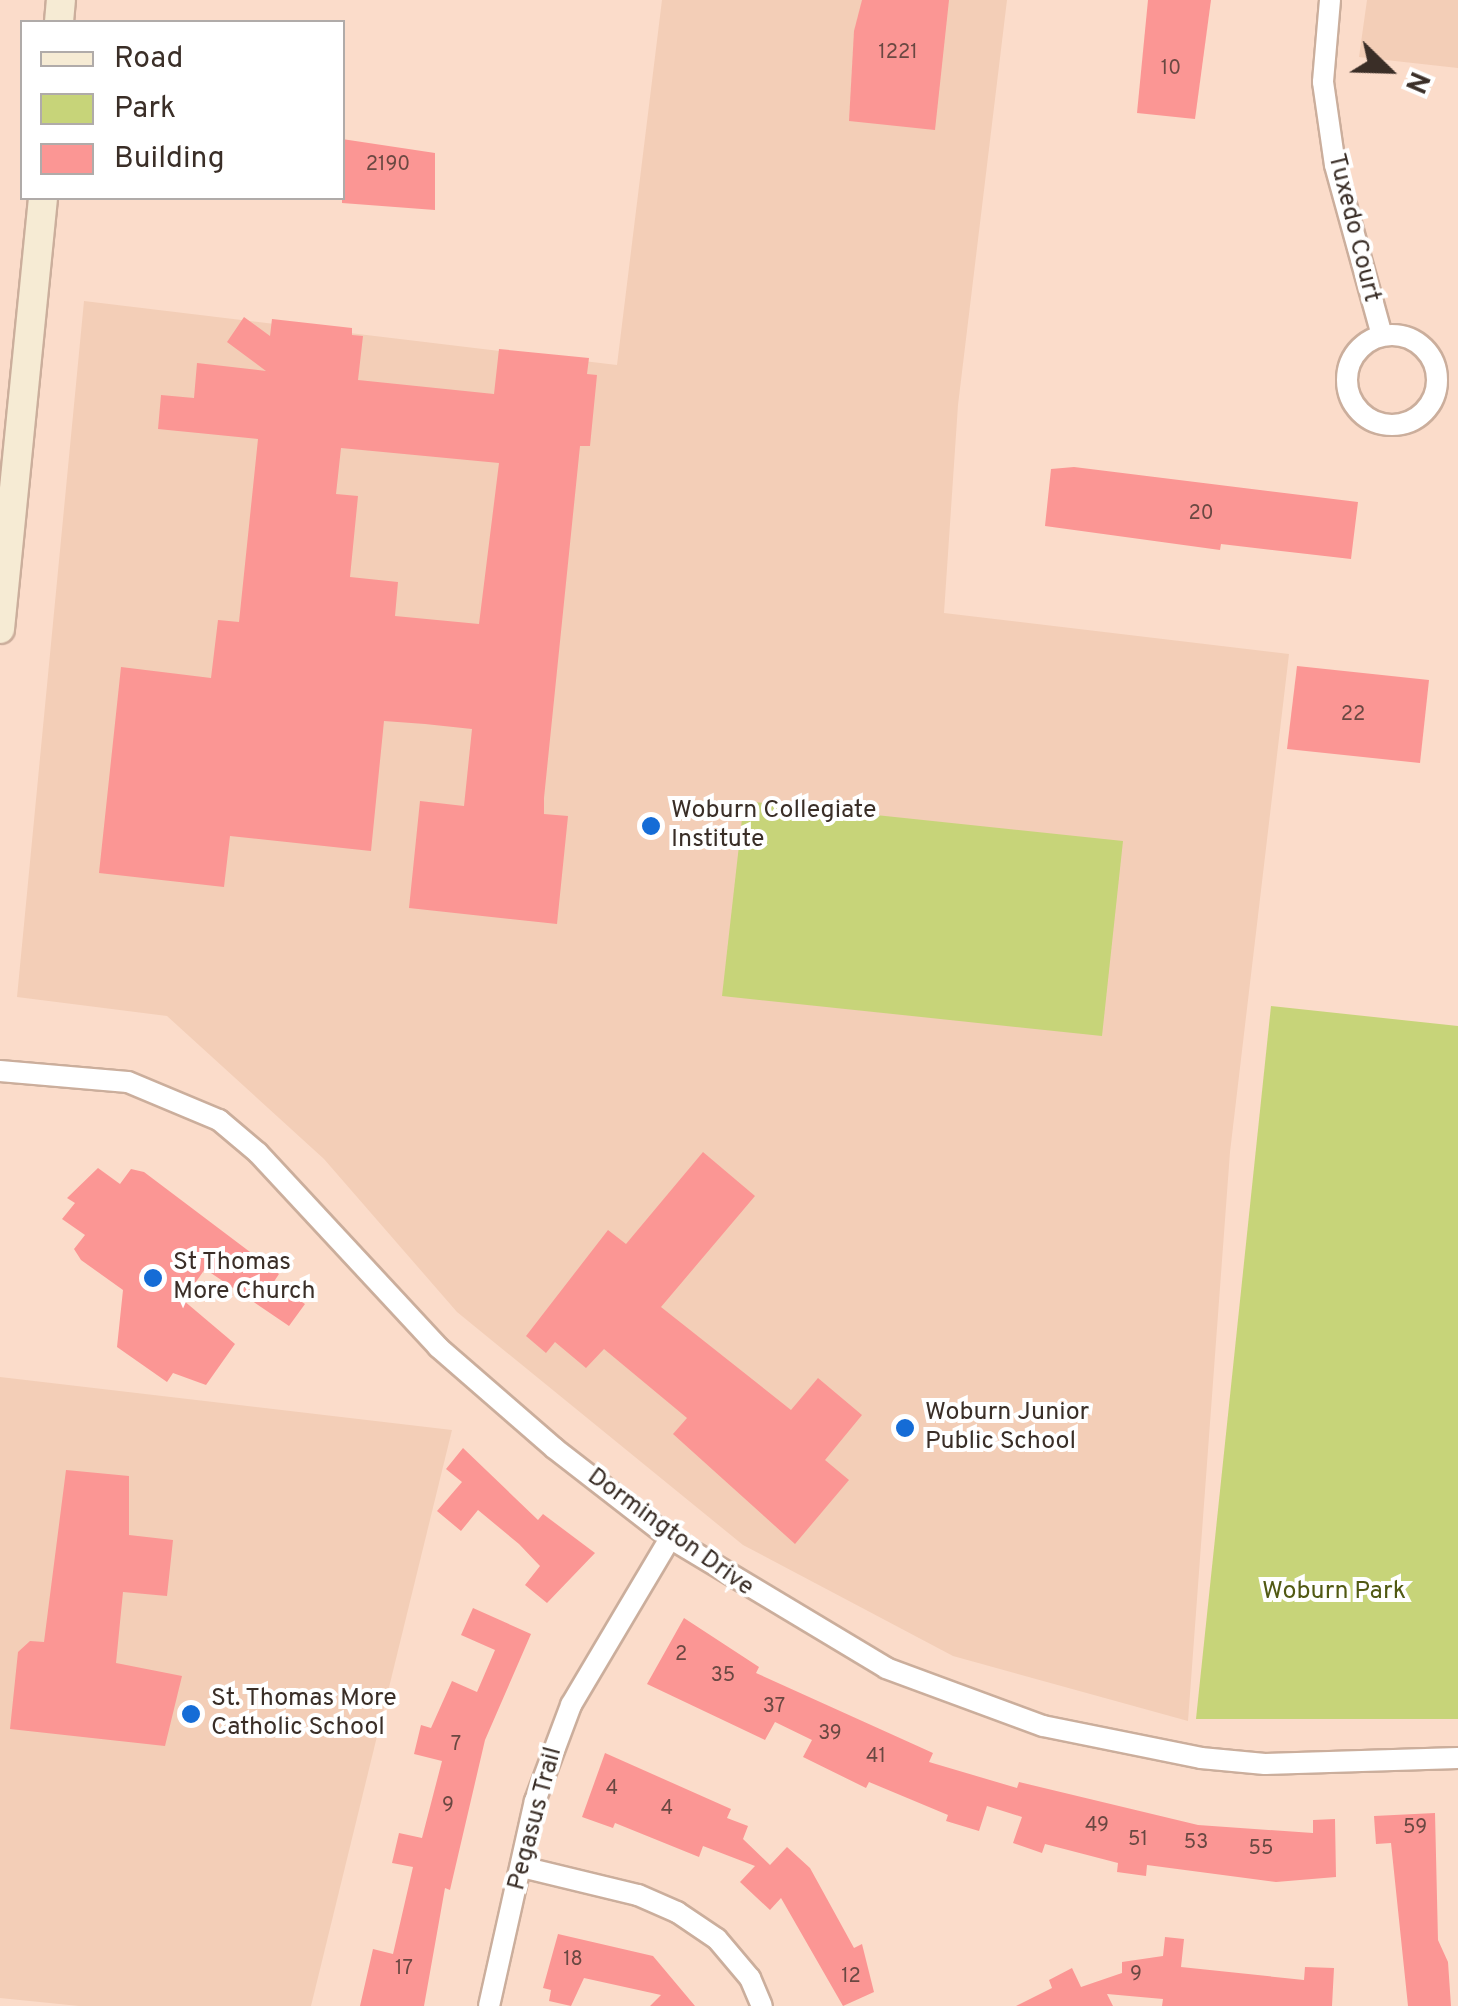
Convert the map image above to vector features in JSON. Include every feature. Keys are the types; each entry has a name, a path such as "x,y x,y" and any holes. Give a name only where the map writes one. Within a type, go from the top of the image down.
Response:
{"main road":[{"path":"0,628 43,200"}],"street":[{"name":"Tuxedo Court","path":"1330,0 1323,82 1335,164 1382,336"},
{"path":"1382,336 1416,342 1436,370 1430,404 1402,425 1368,419 1348,391 1354,356 1382,336"},
{"name":"Dormington Drive","path":"0,1072 128,1082 219,1120 258,1153 438,1347 670,1538 886,1668 1042,1726 1202,1758 1265,1764 1458,1758"},
{"name":"Pegasus Trail","path":"489,2006 535,1801 570,1705 670,1538"},
{"path":"522,1867 638,1895 677,1912 718,1939 750,1978 762,2006"}],"shaded area":[{"name":"Woburn Collegiate Institute","path":"662,0 1007,0 958,405 944,613 1289,654 1230,1152 1188,1721 953,1656 743,1545 457,1312 324,1159 167,1016 17,997 84,301 617,365"},
{"path":"1367,0 1458,0 1458,68 1359,57"},
{"name":"St. Thomas More Catholic School","path":"0,1377 452,1430 311,2006 79,2006 0,1998"}],"green space":[{"path":"744,801 1123,841 1102,1036 722,996"},
{"name":"Woburn Park","path":"1271,1006 1458,1026 1458,1719 1196,1719"}],"building":[{"path":"862,0 949,0 935,130 849,121 854,31"},
{"path":"1148,0 1211,0 1195,119 1137,113"},
{"path":"345,139 435,153 435,210 342,203"},
{"path":"244,317 270,336 272,319 352,328 352,335 363,336 358,380 494,394 499,349 589,358 587,374 597,375 590,446 580,446 544,798 544,814 568,816 557,924 409,908 420,801 464,806 472,729 384,721 371,851 230,836 224,887 99,873 121,667 211,678 218,620 239,622 258,439 158,429 161,395 194,398 197,363 266,371 227,342","holes":["341,448 499,463 479,624 395,616 398,582 350,577 358,496 336,494"]},
{"path":"1074,467 1358,502 1351,559 1221,544 1220,550 1045,526 1051,469"},
{"path":"1297,666 1429,680 1420,763 1287,749"},
{"path":"703,1152 755,1196 661,1307 791,1410 818,1378 862,1415 825,1460 849,1480 795,1544 673,1434 687,1418 604,1349 586,1368 555,1342 546,1353 526,1336 608,1230 626,1244"},
{"name":"St Thomas More Church","path":"98,1168 120,1184 131,1169 144,1172 279,1274 273,1283 305,1304 289,1326 205,1269 183,1300 235,1344 206,1385 173,1373 167,1382 117,1347 123,1290 81,1260 74,1249 85,1235 62,1219 75,1203 67,1198"},
{"path":"463,1448 538,1520 543,1514 595,1553 547,1603 525,1585 540,1566 519,1544 478,1510 461,1531 437,1511 462,1482 446,1469"},
{"path":"66,1470 129,1476 129,1535 173,1540 167,1596 123,1592 116,1663 182,1676 165,1746 10,1729 18,1652 30,1641 44,1642"},
{"path":"473,1608 531,1634 485,1740 450,1890 445,1888 424,2006 360,2006 373,1949 393,1954 413,1867 392,1863 399,1833 422,1838 442,1761 414,1754 421,1725 431,1728 452,1681 477,1692 495,1650 461,1635"},
{"path":"684,1618 759,1667 756,1673 933,1753 929,1762 1017,1788 1019,1782 1198,1825 1313,1833 1313,1820 1335,1819 1336,1877 1276,1882 1147,1865 1146,1876 1117,1872 1118,1863 1045,1844 1042,1853 1013,1843 1022,1817 987,1806 979,1831 946,1821 948,1815 869,1782 866,1788 803,1757 812,1740 775,1722 765,1740 647,1684"},
{"path":"605,1753 731,1809 727,1818 748,1826 743,1839 770,1865 787,1847 810,1868 854,1948 862,1944 874,1992 843,2006 781,1898 770,1910 740,1882 755,1866 703,1846 699,1857 615,1823 613,1828 582,1817"},
{"path":"1435,1813 1438,1940 1448,1962 1451,2006 1408,2006 1391,1843 1376,1844 1374,1816"},
{"path":"558,1934 653,1956 695,2006 650,2006 661,1995 584,1978 571,2006 549,2001 551,1990 543,1988"},
{"path":"1165,1937 1184,1939 1181,1967 1304,1980 1305,1967 1334,1968 1332,2006 1162,2006 1163,1999 1107,1994 1113,2006 1016,2006 1052,1988 1049,1980 1072,1968 1081,1987 1122,1973 1122,1962 1163,1956"}],"place":[{"name":"Woburn Collegiate Institute","path":"651,826"},
{"name":"St Thomas More Church","path":"153,1278"},
{"name":"Woburn Junior Public School","path":"905,1428"},
{"name":"St. Thomas More Catholic School","path":"191,1714"}]}
